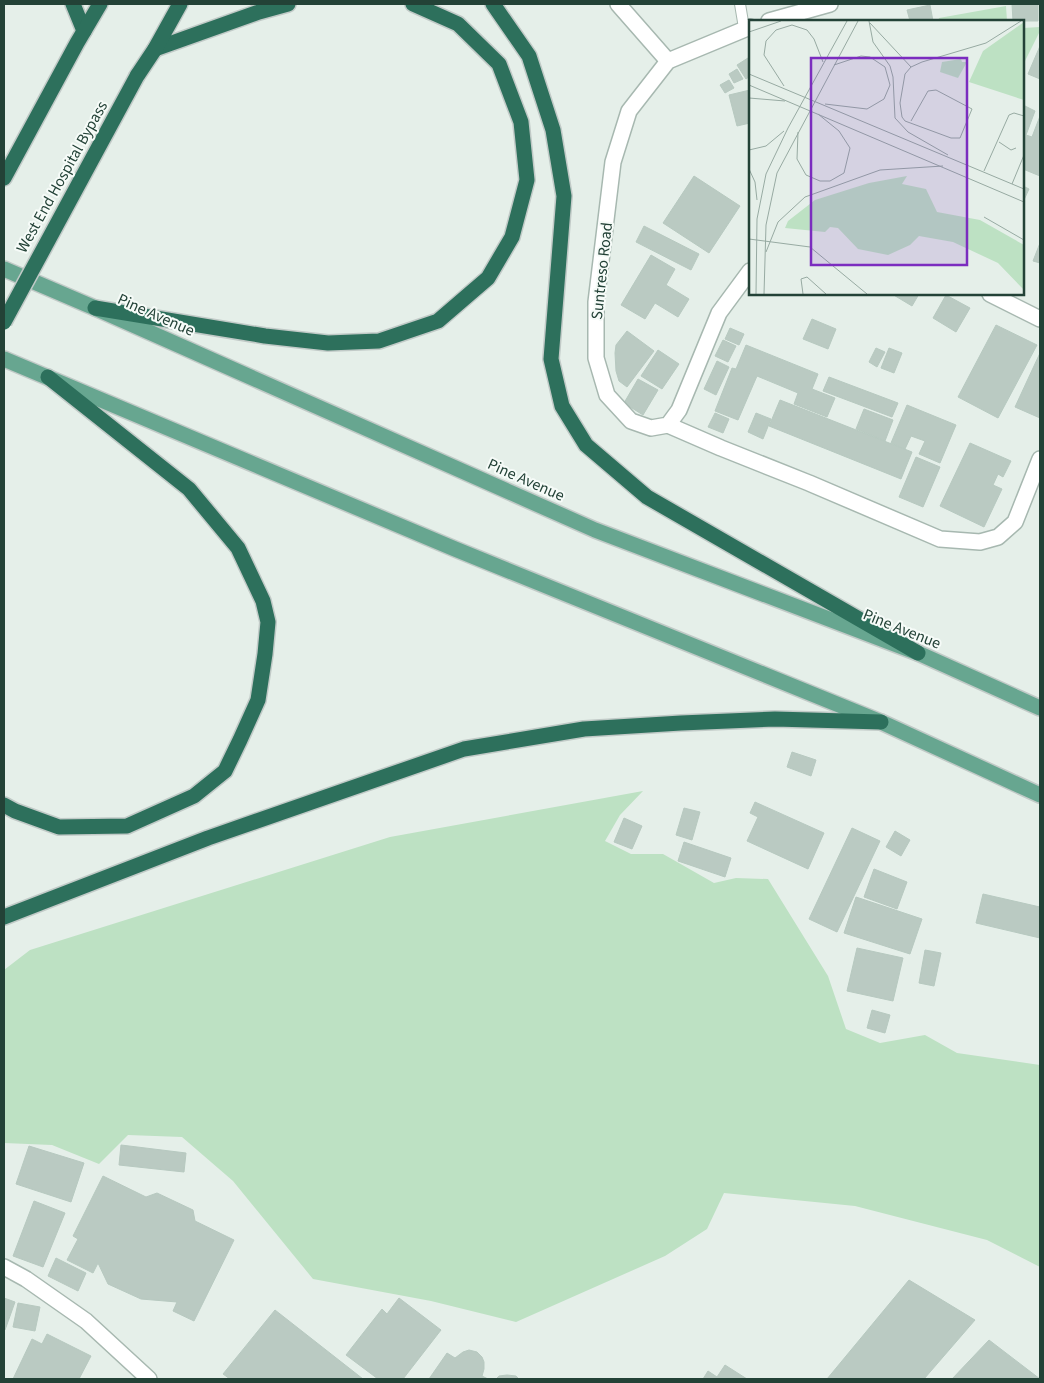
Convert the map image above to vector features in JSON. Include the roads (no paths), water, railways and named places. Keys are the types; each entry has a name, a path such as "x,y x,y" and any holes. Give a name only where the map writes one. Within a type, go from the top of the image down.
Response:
{"highway":[{"path":"73,4 80,37"},
{"path":"4,178 80,37 100,4"},
{"name":"West End Hospital Bypass","path":"4,322 137,76 155,49 180,4"},
{"path":"155,49 259,12 288,4"},
{"path":"96,308 265,336 328,343 379,341 438,321 488,278 512,236 527,180 521,122 499,64 458,24 413,4"},
{"path":"493,4 529,56 553,130 564,196 551,359 562,406 586,445 647,497 918,653"},
{"path":"4,805 59,827 127,826 194,796 225,771 258,700 265,654 268,622 263,601 238,548 189,489 48,377"},
{"path":"4,917 208,838 464,749 584,729 775,719 881,722"}],"main road":[{"name":"Pine Avenue","path":"4,269 595,530 918,653 1040,708"},
{"path":"4,359 455,549 881,722 1040,795"}],"street":[{"path":"618,4 668,60 747,28"},
{"path":"773,20 830,4"},
{"name":"Suntreso Road","path":"668,60 630,111 613,162 596,302 596,358 607,395 632,421 651,428 668,425"},
{"path":"749,272 719,313 680,410 668,425 940,539 980,542 998,537 1015,522 1040,458"},
{"path":"992,295 1040,319"},
{"path":"4,1267 26,1279 86,1321 149,1379"}],"lane":[{"path":"740,4 747,28"}]}
